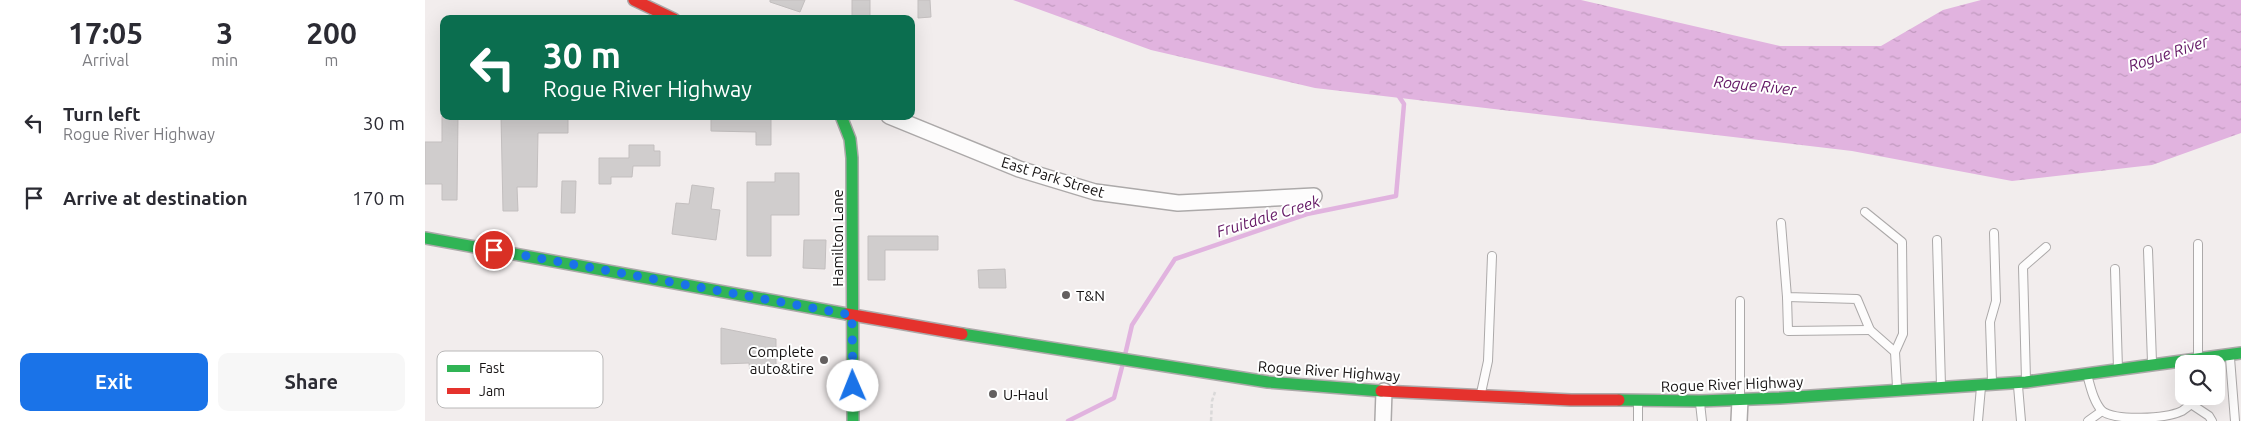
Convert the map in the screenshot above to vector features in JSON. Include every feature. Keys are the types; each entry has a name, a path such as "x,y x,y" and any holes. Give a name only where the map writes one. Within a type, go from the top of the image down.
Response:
{"main road":[{"path":"634,0 665,15"},
{"name":"Hamilton Lane","path":"843,120 850,139 852,158 853,421"},
{"name":"Rogue River Highway","path":"425,238 1020,345 1219,376 1268,382 1384,391 1638,401 1739,400 1897,392 1987,385 2175,364"}],"street":[{"name":"East Park Street","path":"899,120 1019,169 1095,192 1178,203 1315,196"},
{"path":"1383,421 1384,391"},
{"path":"1739,400 1739,421"}],"lane":[{"path":"1865,212 1902,242 1903,334 1895,352 1897,392"},
{"path":"1781,223 1788,331 1870,330"},
{"path":"1978,421 1987,385 1990,322 1996,301 1994,233"},
{"path":"1937,240 1941,388"},
{"path":"2191,355 2198,244"},
{"path":"2021,421 2023,266 2046,247"},
{"path":"2149,250 2153,367"},
{"path":"1480,395 1488,361 1493,256"},
{"path":"2115,269 2118,371"},
{"path":"1787,297 1857,299 1870,330 1895,352"},
{"path":"1739,400 1740,302"},
{"path":"2235,354 2235,421"},
{"path":"2087,375 2092,392 2108,421"},
{"path":"1638,401 1638,421"},
{"path":"1700,401 1701,421"},
{"path":"2102,411 2113,417 2131,420 2183,411 2188,405"},
{"path":"2197,405 2212,421"},
{"path":"2088,421 2102,411"},
{"path":"2102,411 2103,421"}],"path":[{"path":"1211,421 1212,401 1219,376"}],"water":[{"name":"Rogue River","path":"1013,0 1581,0 1780,46 1881,46 1943,10 1981,0 2241,0 2241,133 2152,165 2012,181 1852,151 1315,88 1151,50"}],"building":[{"path":"770,0 805,0 800,12 770,2"},
{"path":"852,0 870,0 870,15 852,15"},
{"path":"918,0 930,0 931,17 918,18"},
{"path":"442,120 458,120 457,200 442,200 442,184 425,184 425,142 442,142"},
{"path":"501,120 568,120 568,133 538,133 537,187 517,187 518,211 503,211"},
{"path":"711,120 771,120 771,145 756,145 756,132 711,131"},
{"path":"629,145 654,145 654,151 660,151 660,166 633,166 632,177 611,177 611,184 599,184 599,158 629,158"},
{"path":"775,173 799,173 799,215 771,215 771,256 747,256 747,182 775,182"},
{"path":"562,181 576,181 575,213 561,213"},
{"path":"692,185 714,188 711,209 720,210 716,240 672,234 676,203 689,204"},
{"path":"868,236 938,236 938,250 885,250 885,280 868,280"},
{"path":"804,240 826,240 825,269 803,268"},
{"path":"1005,269 1006,288 979,288 978,270"},
{"path":"721,328 776,339 776,372 750,372 749,363 721,364"}],"waterway":[{"name":"Fruitdale Creek","path":"1125,355 1132,325 1175,259 1307,214 1396,196 1404,104 1398,95"},
{"name":"Fruitdale Creek","path":"1068,421 1114,398 1122,367"}],"traffic: fast":[{"path":"843,120 850,139 852,158 853,421"},
{"path":"425,238 847,314"},
{"path":"962,334 1268,382 1381,391"},
{"path":"1619,400 1700,401 1780,398 2026,382 2241,353"}],"traffic: jam":[{"path":"634,0 666,15"},
{"path":"847,314 962,334"},
{"path":"1381,391 1571,400 1619,400"}],"place":[{"name":"T&N","path":"1066,295"},
{"name":"Complete auto&tire","path":"824,360"},
{"name":"U-Haul","path":"993,394"}],"route":[{"path":"494,250 852,315 853,386"}]}
